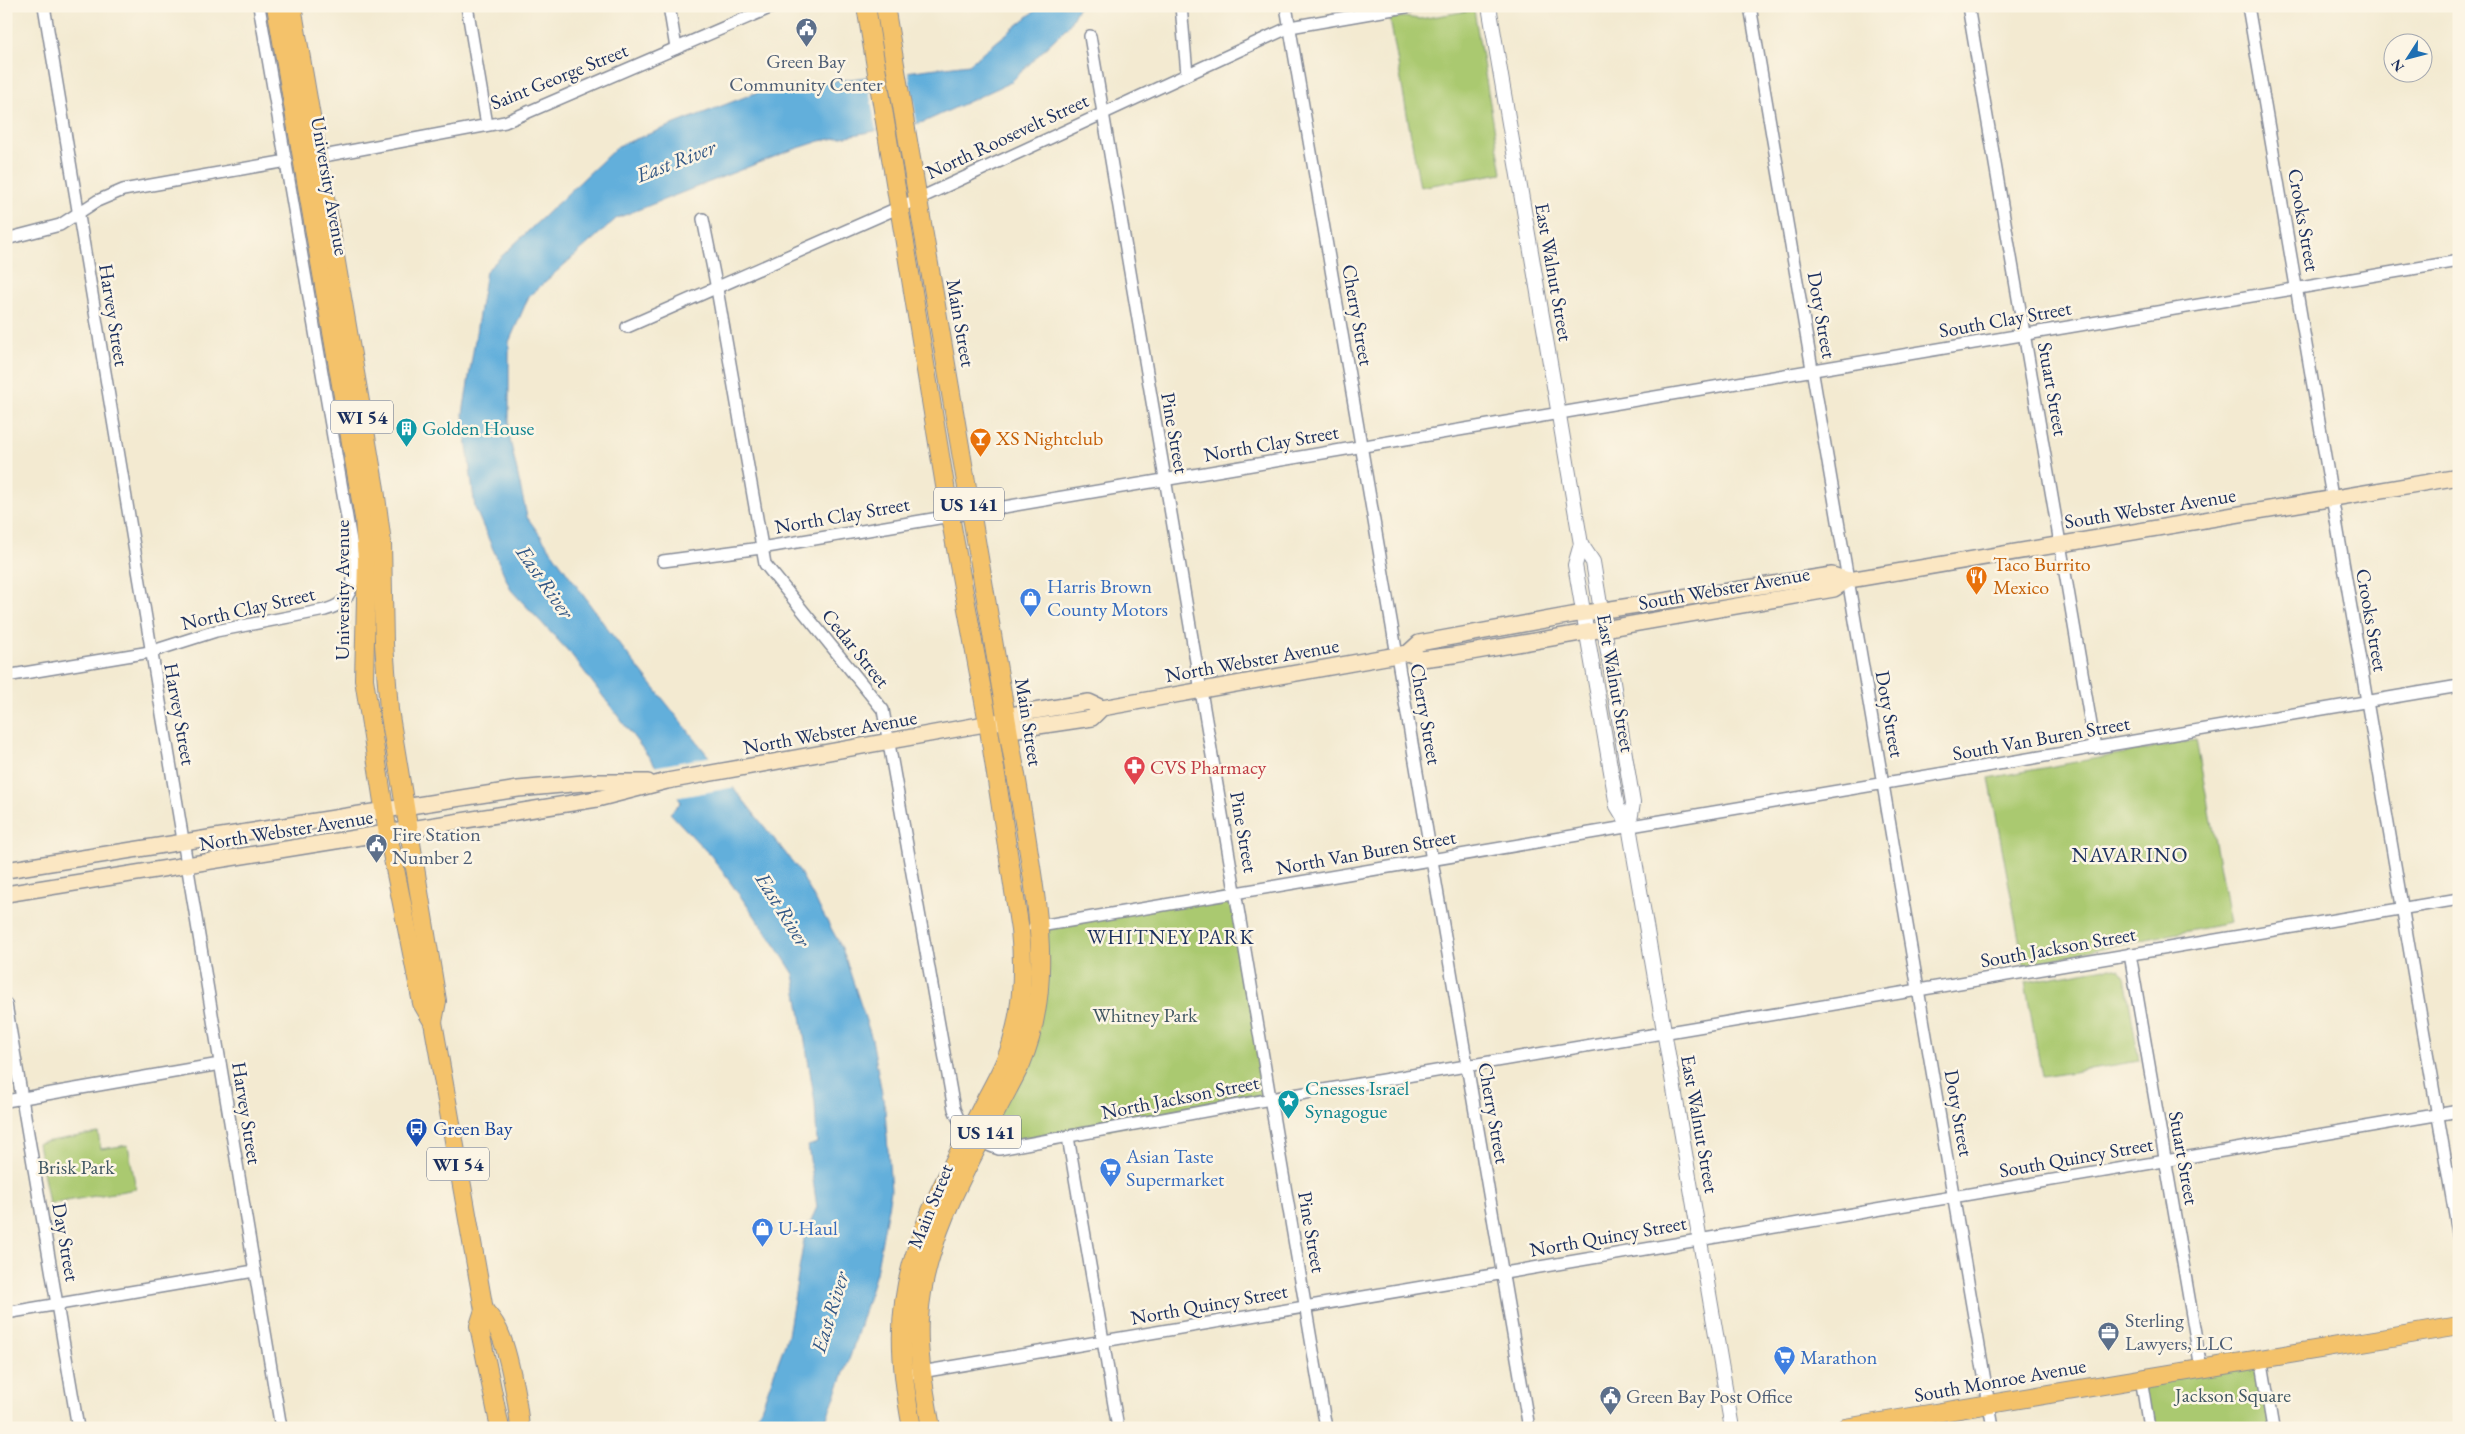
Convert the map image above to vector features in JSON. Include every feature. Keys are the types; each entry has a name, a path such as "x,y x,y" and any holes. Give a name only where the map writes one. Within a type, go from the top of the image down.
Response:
{"main road":[{"name":"University Avenue","path":"276,6 364,518 367,559 364,679 384,811 422,1003 433,1022 484,1310 497,1327 519,1408 520,1428"},
{"name":"University Avenue","path":"292,6 382,543 386,679 404,808 437,1001 433,1022"},
{"name":"Main Street","path":"866,6 950,516 988,723 1020,930 1023,980 1013,1040 973,1137 934,1244 925,1278 919,1320 922,1371 931,1428"},
{"name":"Main Street","path":"885,6 1007,720 1039,926 1040,984 1037,1014 1030,1041 1018,1071 973,1137 928,1218 914,1259 904,1301 900,1331 902,1376 912,1428"},
{"name":"South Webster Avenue","path":"1604,630 1834,589 1848,580 2459,477"},
{"name":"South Webster Avenue","path":"1601,611 1832,575 1848,580"},
{"name":"North Webster Avenue","path":"6,894 408,831 597,799 659,783 988,723 1007,720 1018,729 1092,718 1102,708 1402,654 1419,643 1601,611"},
{"name":"North Webster Avenue","path":"1402,654 1421,659 1604,630"},
{"name":"North Webster Avenue","path":"6,870 518,789 602,781 659,783"},
{"name":"University Avenue","path":"484,1310 479,1326 500,1428"},
{"name":"South Monroe Avenue","path":"1845,1428 2262,1357 2459,1326"}],"street":[{"name":"Harvey Street","path":"44,6 150,652 281,1428"},
{"name":"North Clay Street","path":"6,676 150,652 216,631 336,608 346,600 353,586 352,547 259,6"},
{"path":"467,6 487,125"},
{"path":"669,6 676,48"},
{"name":"Saint George Street","path":"318,158 505,122 774,6"},
{"path":"1181,6 1187,74"},
{"name":"Cherry Street","path":"1286,6 1361,447 1402,654 1432,860 1529,1428"},
{"name":"North Roosevelt Street","path":"627,327 899,207 1290,27 1411,6"},
{"name":"East Walnut Street","path":"1489,6 1580,544 1575,565 1586,632 1617,806 1629,826"},
{"name":"Doty Street","path":"1750,6 1993,1428"},
{"name":"Stuart Street","path":"1968,6 2095,748"},
{"name":"Crooks Street","path":"2248,6 2459,1239"},
{"name":"Pine Street","path":"1090,36 1326,1428"},
{"path":"6,239 60,225 97,201 123,190 287,161"},
{"name":"Cedar Street","path":"703,219 717,288 765,564 882,710 954,1109 963,1128 973,1137"},
{"name":"South Clay Street","path":"1558,413 2459,261"},
{"name":"North Clay Street","path":"664,561 761,548 1558,413"},
{"name":"East Walnut Street","path":"1580,544 1592,562 1601,611 1633,802 1629,826 1732,1428"},
{"name":"South Van Buren Street","path":"1629,826 2459,686"},
{"name":"North Van Buren Street","path":"1020,930 1629,826"},
{"name":"South Jackson Street","path":"1664,1033 2459,899"},
{"name":"Stuart Street","path":"2130,954 2201,1368"},
{"name":"Day Street","path":"6,1004 78,1428"},
{"name":"North Jackson Street","path":"973,1137 999,1149 1270,1100 1664,1033"},
{"path":"6,1101 220,1064"},
{"name":"South Quincy Street","path":"1700,1240 2459,1111"},
{"path":"1068,1137 1118,1428"},
{"name":"North Quincy Street","path":"902,1376 922,1371 1700,1240"},
{"path":"6,1313 254,1271"},
{"path":"2262,1357 2274,1428"},
{"path":"2140,1378 2149,1428"}],"green space":[{"path":"1474,10 1502,173 1420,187 1390,19 1403,17 1420,19"},
{"path":"2196,740 2230,923 2115,945 2024,966 1989,778"},
{"name":"Whitney Park","path":"1235,893 1270,1100 999,1149 983,1144 1030,983 1033,927"},
{"path":"2111,967 2119,969 2125,977 2139,1061 2042,1077 2025,982"},
{"name":"Brisk Park","path":"98,1133 101,1149 128,1145 136,1189 49,1204 38,1143"},
{"name":"Jackson Square","path":"2261,1357 2273,1428 2149,1428 2141,1378"}],"water":[{"name":"East River","path":"1041,6 1079,6 1069,25 1011,82 924,122 820,141 789,151 617,218 529,296 509,342 509,435 527,517 609,631 798,869 842,948 872,1039 885,1110 891,1191 876,1273 851,1354 823,1428 749,1428 761,1409 788,1335 805,1234 817,1207 808,1146 817,1143 815,1102 794,974 712,857 670,813 681,802 667,781 571,654 511,590 475,508 463,414 486,271 618,146 763,90 969,64"}],"pier":[{"path":"908,70 917,123 876,130 867,77"},
{"path":"712,756 736,787 675,798 653,767"}],"place":[{"name":"Green Bay Community Center","path":"806,48"},
{"name":"Golden House","path":"406,447"},
{"name":"XS Nightclub","path":"980,457"},
{"name":"Taco Burrito Mexico","path":"1977,595"},
{"name":"Harris Brown County Motors","path":"1031,617"},
{"name":"CVS Pharmacy","path":"1134,786"},
{"name":"Fire Station Number 2","path":"376,864"},
{"name":"Cnesses Israel Synagogue","path":"1289,1119"},
{"name":"Green Bay","path":"417,1147"},
{"name":"Asian Taste Supermarket","path":"1110,1187"},
{"name":"U-Haul","path":"762,1247"},
{"name":"Sterling Lawyers, LLC","path":"2109,1351"},
{"name":"Marathon","path":"1784,1376"},
{"name":"Green Bay Post Office","path":"1610,1415"}],"district":[{"name":"NAVARINO","path":"2130,855"},
{"name":"WHITNEY PARK","path":"1171,937"}]}
